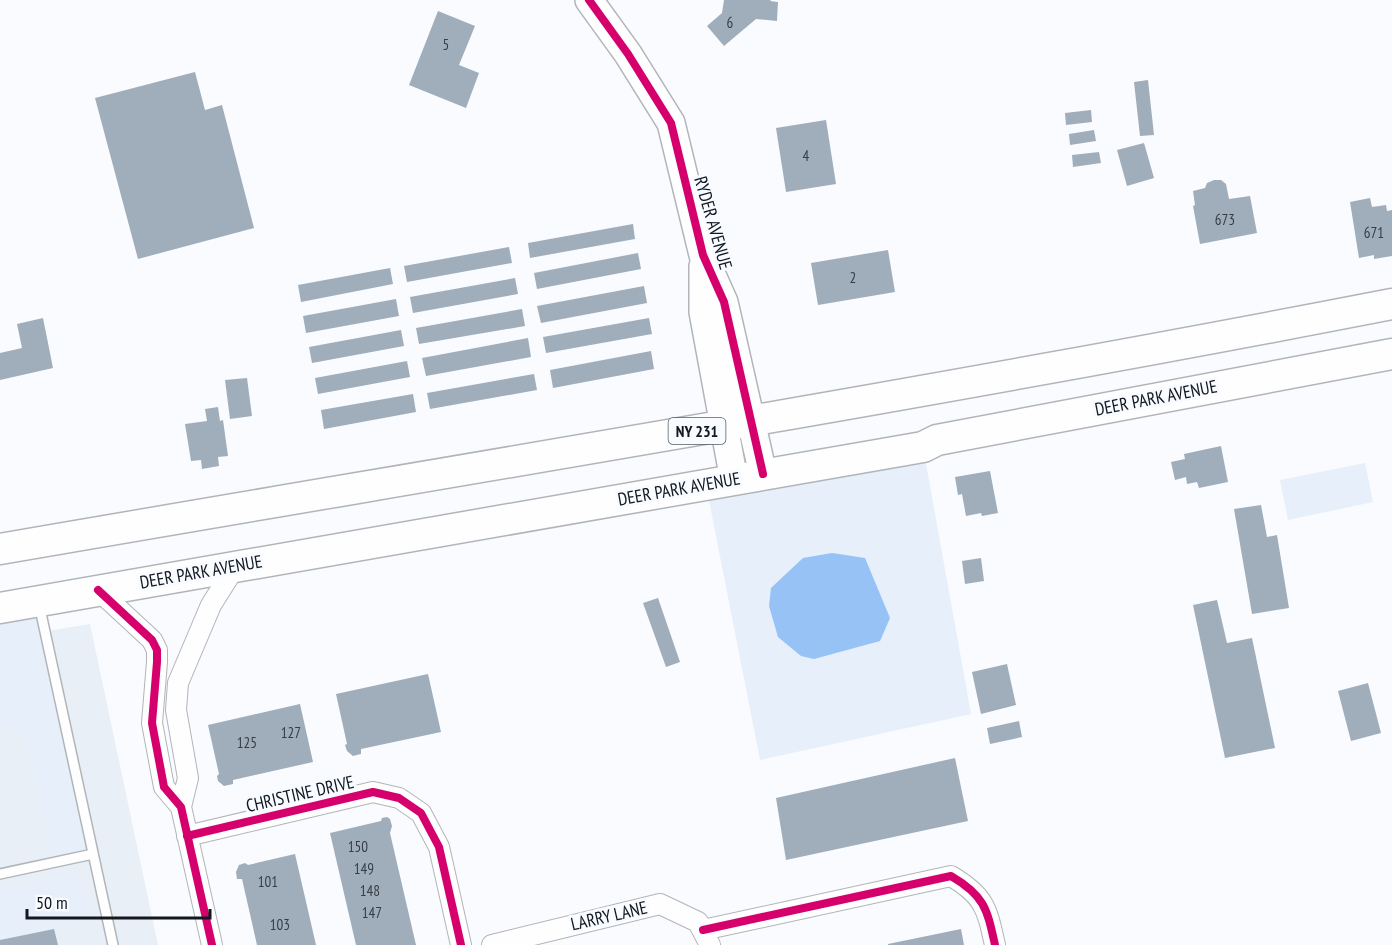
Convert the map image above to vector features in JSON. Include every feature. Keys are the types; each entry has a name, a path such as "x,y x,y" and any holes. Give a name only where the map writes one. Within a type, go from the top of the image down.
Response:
{"main road":[{"name":"NY 231","path":"0,549 737,424 1175,346 1392,304"},
{"name":"DEER PARK AVENUE","path":"0,608 923,447 937,440 1392,354"}],"street":[{"name":"RYDER AVENUE","path":"590,0 628,54 671,123 703,255 724,302 737,424 734,480"},
{"name":"RYDER AVENUE","path":"737,424 763,474"},
{"path":"212,945 181,807 188,778 176,710 178,683 211,605 236,567"},
{"path":"98,590 152,640 157,650 152,723 164,787 181,807"},
{"name":"CHRISTINE DRIVE","path":"187,836 373,792 399,798 421,813 439,847 461,945"},
{"path":"706,938 951,876 963,883 982,901 989,916 995,945"},
{"name":"LARRY LANE","path":"492,945 660,904 698,922 706,938"}],"lane":[{"path":"38,601 113,945"},
{"path":"0,874 93,854"}],"shaded area":[{"path":"923,447 971,714 760,760 706,485"},
{"path":"1365,463 1373,502 1288,520 1280,480"},
{"path":"38,601 89,855 53,863 25,731 0,731 0,608"},
{"path":"90,624 158,945 0,945 0,639"},
{"path":"68,875 78,878 91,922 0,940 0,890"}],"water":[{"path":"832,553 865,558 890,618 880,641 814,659 801,656 778,637 769,606 771,588 803,558"}],"building":[{"path":"724,0 778,2 777,21 756,19 724,46 707,26 722,13"},
{"path":"438,11 475,26 459,65 479,73 466,108 409,85"},
{"path":"195,72 205,110 222,105 254,228 138,259 95,98"},
{"path":"1148,80 1154,135 1140,136 1134,82"},
{"path":"1091,110 1092,122 1066,125 1065,113"},
{"path":"826,120 836,184 786,192 776,128"},
{"path":"1094,130 1096,141 1070,145 1069,134"},
{"path":"1144,143 1154,178 1127,186 1117,150"},
{"path":"1099,152 1101,163 1073,167 1072,155"},
{"path":"1221,180 1226,184 1229,199 1250,196 1257,233 1200,244 1193,206 1195,205 1193,191 1205,188 1207,183"},
{"path":"1370,198 1372,207 1386,205 1387,211 1392,210 1392,256 1374,259 1374,255 1359,258 1350,202"},
{"path":"633,224 635,239 530,258 528,243"},
{"path":"509,247 512,263 407,282 404,266"},
{"path":"888,250 895,292 818,305 811,263"},
{"path":"638,253 641,269 537,289 534,273"},
{"path":"390,268 393,284 301,302 298,285"},
{"path":"515,278 518,294 413,313 410,297"},
{"path":"644,286 647,303 541,323 537,306"},
{"path":"396,299 399,316 306,333 303,316"},
{"path":"522,309 525,326 419,344 416,328"},
{"path":"43,318 53,368 0,380 0,353 22,348 17,324"},
{"path":"649,318 652,334 546,353 543,337"},
{"path":"401,330 404,346 312,363 309,347"},
{"path":"528,338 531,357 426,376 422,358"},
{"path":"651,351 654,369 553,388 550,370"},
{"path":"407,361 410,377 318,394 315,378"},
{"path":"534,374 537,390 430,409 427,393"},
{"path":"247,378 252,416 230,419 225,380"},
{"path":"413,394 416,412 324,429 321,410"},
{"path":"218,407 220,421 223,420 228,456 218,457 219,466 202,469 201,460 191,461 185,424 207,421 205,409"},
{"path":"1221,446 1228,482 1199,488 1197,482 1187,484 1186,477 1175,480 1171,462 1185,459 1184,454"},
{"path":"990,471 998,513 966,516 962,494 958,495 955,477"},
{"path":"1261,505 1267,537 1277,535 1289,608 1252,614 1234,509"},
{"path":"981,558 984,581 965,584 962,561"},
{"path":"658,598 680,662 666,667 643,603"},
{"path":"1217,600 1227,643 1252,638 1275,748 1225,758 1193,605"},
{"path":"1007,664 1016,705 981,714 972,672"},
{"path":"428,674 441,732 361,749 361,754 353,756 347,751 336,694"},
{"path":"1368,683 1381,733 1351,741 1338,691"},
{"path":"300,704 313,762 233,780 233,784 224,786 218,781 219,774 208,725"},
{"path":"1019,721 1022,737 990,744 987,728"},
{"path":"955,758 968,821 786,860 776,798"},
{"path":"387,817 392,826 390,833 416,945 356,945 330,833 381,821 382,818"},
{"path":"295,854 316,945 257,945 242,879 237,879 236,872 239,865 245,863 248,865"},
{"path":"54,929 58,945 0,945 0,940"},
{"path":"961,929 964,945 888,945 888,944"}],"cycle path":[{"path":"589,0 628,54 671,123 703,255 724,302 763,474"},
{"path":"98,590 152,640 157,650 152,723 164,787 181,807 212,945"},
{"path":"187,836 373,792 399,798 421,813 439,847 461,945"},
{"path":"703,930 951,876 971,890 983,904 995,945"}]}
